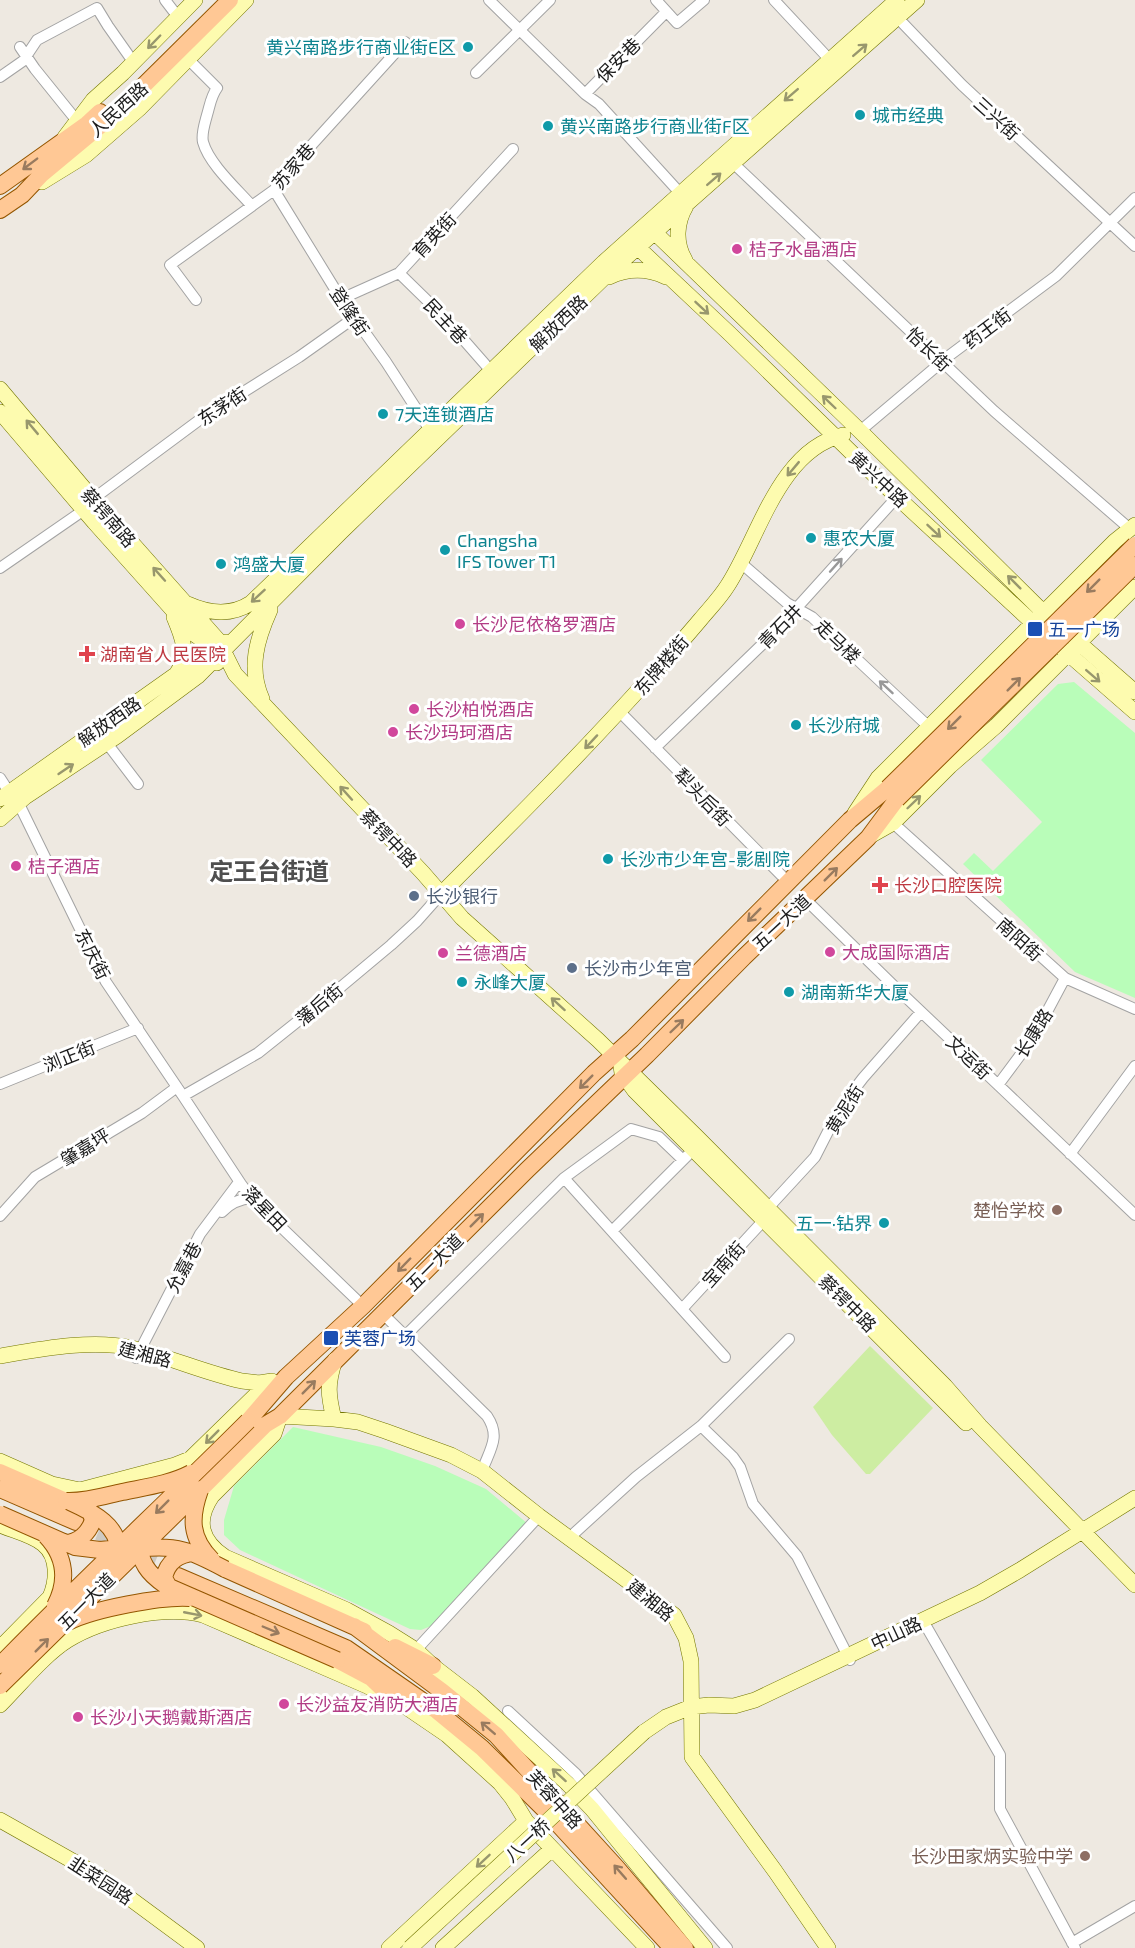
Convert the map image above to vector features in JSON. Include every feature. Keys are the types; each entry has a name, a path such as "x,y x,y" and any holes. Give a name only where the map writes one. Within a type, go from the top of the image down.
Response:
{"main road":[{"path":"61,141 93,100 134,63 195,0"},
{"name":"人民西路","path":"0,186 87,124 214,0"},
{"name":"人民西路","path":"0,210 22,195 42,174 140,90 230,0"},
{"path":"22,195 86,155 140,108 246,0"},
{"name":"解放西路","path":"184,602 203,610 216,612 237,610 251,603 491,371 685,197 830,60 894,8 914,1"},
{"name":"解放西路","path":"685,197 733,163 894,8"},
{"path":"685,197 678,231 680,250 688,265"},
{"name":"黄兴中路","path":"650,228 1044,612 1073,649 1135,712"},
{"name":"解放西路","path":"0,819 7,797 106,742 188,684 598,283 633,243"},
{"name":"黄兴中路","path":"633,243 897,497 1033,623 1135,692"},
{"path":"598,283 615,274 635,270 656,272 672,280"},
{"name":"蔡锷南路","path":"0,389 88,505 169,606 200,639 223,649"},
{"name":"蔡锷南路","path":"0,412 184,602 223,649"},
{"name":"东牌楼街","path":"441,894 620,711 719,598 741,563 784,480 812,449 834,437 860,431"},
{"name":"五一大道","path":"139,1539 162,1527 265,1425 280,1416 603,1097 622,1066 632,1039 850,820 878,778 1115,541 1133,533"},
{"name":"五一大道","path":"868,838 893,793 1133,533"},
{"name":"五一大道","path":"850,820 893,793 1135,565"},
{"name":"五一大道","path":"0,1665 110,1577 139,1539 243,1416 363,1306 499,1167 622,1066 647,1055 706,998 744,957 868,838 893,823 950,766 996,726 1135,587"},
{"path":"264,704 257,686 255,652 260,632 274,601"},
{"path":"169,606 179,628 184,649 183,663 176,674"},
{"name":"解放西路","path":"0,813 7,797 176,674 198,660 223,649"},
{"name":"蔡锷中路","path":"223,649 235,674 462,918 591,1033 622,1066 628,1083 648,1096 766,1214 938,1378 1083,1535"},
{"path":"591,1033 618,1044 632,1039"},
{"path":"603,1097 612,1092 625,1090 648,1096 644,1075 647,1055"},
{"name":"蔡锷中路","path":"648,1096 688,1154 766,1214"},
{"name":"建湘路","path":"0,1356 88,1345 113,1346 230,1387 240,1397 243,1416"},
{"name":"建湘路","path":"0,1365 89,1353 112,1353 140,1355 233,1379 259,1383 286,1377"},
{"path":"334,1419 328,1387 335,1360"},
{"path":"0,1461 52,1484 71,1489 90,1489 160,1469 190,1459 243,1416 269,1382"},
{"path":"280,1416 273,1434 212,1496 204,1509 202,1523 205,1537 212,1547 225,1557 347,1610 416,1650 501,1721 568,1784 592,1809 705,1948"},
{"name":"建湘路","path":"280,1416 358,1422 451,1455 482,1471 674,1615 686,1638 691,1661 692,1757 828,1948"},
{"path":"66,1501 85,1500 168,1482 202,1467"},
{"path":"160,1469 204,1509"},
{"path":"0,1472 99,1516 111,1530 115,1567 110,1577"},
{"path":"54,1563 128,1478"},
{"path":"0,1489 70,1532 92,1550 115,1553 139,1539 194,1553 354,1626 433,1666"},
{"path":"201,1489 194,1514 195,1537 208,1555 225,1569"},
{"name":"中山路","path":"849,1658 926,1626 1004,1589 1135,1498"},
{"path":"0,1499 70,1532 73,1542 88,1530 93,1520 90,1511"},
{"name":"中山路","path":"647,1736 671,1726 691,1713 734,1712 758,1705 980,1593 1135,1507"},
{"path":"0,1514 41,1531 70,1532"},
{"path":"0,1525 43,1544 48,1549 55,1572 53,1589 45,1604 0,1648"},
{"path":"41,1531 60,1554 64,1574 57,1619 173,1598 201,1600 337,1660 396,1693"},
{"path":"1083,1535 1135,1585"},
{"path":"1083,1535 1135,1595"},
{"path":"128,1618 205,1537"},
{"path":"139,1539 143,1563 150,1574 178,1577 325,1628 409,1667"},
{"name":"五一大道","path":"0,1686 115,1553"},
{"path":"194,1553 182,1555 170,1565 164,1578 178,1577 346,1648 500,1783 526,1821 647,1948"},
{"path":"178,1577 201,1600"},
{"path":"53,1589 95,1627"},
{"path":"0,1705 57,1648 68,1640 95,1627 128,1618 175,1611 189,1611 202,1615 367,1686 396,1693"},
{"path":"354,1626 409,1667"},
{"name":"芙蓉中路","path":"409,1667 471,1713 496,1735 685,1948"},
{"name":"芙蓉中路","path":"396,1693 444,1717 482,1748 544,1810 672,1948"},
{"name":"八一桥","path":"410,1948 647,1736"},
{"name":"八一桥","path":"424,1948 647,1736"},
{"name":"韭菜园路","path":"0,1820 100,1877 197,1948"},
{"path":"389,1948 526,1821"},
{"path":"443,1948 552,1849"}],"street":[{"path":"165,0 178,17"},
{"name":"保安巷","path":"489,0 585,94 666,12"},
{"path":"476,73 550,0"},
{"path":"656,0 677,23 704,0"},
{"path":"774,0 830,60"},
{"path":"0,77 27,58 30,48 37,40 97,8 134,63"},
{"name":"三兴街","path":"894,8 962,86 1135,246"},
{"name":"苏家巷","path":"196,300 170,265 274,190 289,170 405,42"},
{"path":"20,47 77,121"},
{"path":"188,59 217,88 204,124 202,140 208,153 252,206"},
{"path":"585,94 599,104 685,197"},
{"name":"育英街","path":"341,299 399,273 513,149"},
{"name":"怡长街","path":"733,163 942,362 1133,533"},
{"name":"登隆街","path":"274,190 341,299 386,362 430,430"},
{"name":"药王街","path":"860,431 942,362 1056,276 1135,198"},
{"name":"民主巷","path":"399,273 441,314 491,371"},
{"name":"东茅街","path":"0,568 88,505 202,417 299,357 354,318"},
{"name":"青石井","path":"655,748 774,633 897,497"},
{"name":"走马楼","path":"741,563 787,603 812,617 929,727"},
{"name":"犁头后街","path":"620,711 788,882"},
{"path":"106,742 138,784"},
{"name":"东庆街","path":"0,778 7,797 106,982 180,1091"},
{"name":"南阳街","path":"893,823 1065,978 1135,1010"},
{"name":"藩后街","path":"180,1091 258,1053 391,945 441,894"},
{"name":"文运街","path":"805,899 1135,1215"},
{"name":"长康路","path":"998,1085 1033,1038 1065,978"},
{"name":"黄泥街","path":"766,1214 815,1157 840,1108 863,1078 921,1012"},
{"name":"浏正街","path":"0,1084 138,1028"},
{"path":"1070,1154 1135,1066"},
{"name":"落星田","path":"180,1091 239,1182 252,1198 363,1306"},
{"name":"肇嘉坪","path":"0,1216 35,1177 180,1091"},
{"path":"405,1336 564,1178 631,1129 659,1137 688,1154 612,1231"},
{"path":"564,1178 725,1357"},
{"name":"允嘉巷","path":"140,1355 200,1234 239,1182"},
{"name":"允嘉巷","path":"140,1355 216,1219 231,1204 252,1198"},
{"name":"宝南街","path":"682,1309 766,1214"},
{"path":"382,1313 487,1416 494,1426 494,1438 482,1471"},
{"path":"569,1538 636,1477 701,1426 789,1339"},
{"path":"701,1426 733,1457 740,1467 753,1504 796,1556 849,1658"},
{"path":"416,1650 539,1516"},
{"path":"926,1626 1000,1755 1000,1809 1074,1945 1135,1906"},
{"path":"508,1711 576,1774 728,1948"}],"green space":[{"name":"五一广场","path":"1074,682 1135,733 1135,998 1075,972 963,864 974,853 993,871 1042,822 981,760 1058,684"},
{"path":"870,1346 933,1408 870,1474 866,1474 832,1435 813,1407"},
{"path":"293,1427 381,1447 435,1466 486,1489 528,1524 431,1626 421,1630 410,1629 240,1550 224,1535 224,1520 234,1486"}],"tunnel":[{"path":"76,1523 186,1568"}],"place":[{"name":"黄兴南路步行商业街E区","path":"468,47"},
{"name":"城市经典","path":"860,115"},
{"name":"黄兴南路步行商业街F区","path":"548,126"},
{"name":"桔子水晶酒店","path":"737,249"},
{"name":"7天连锁酒店","path":"383,414"},
{"name":"惠农大厦","path":"811,538"},
{"name":"Changsha IFS Tower T1","path":"445,550"},
{"name":"鸿盛大厦","path":"221,564"},
{"name":"长沙尼依格罗酒店","path":"460,624"},
{"name":"五一广场","path":"1035,629"},
{"name":"湖南省人民医院","path":"87,654"},
{"name":"长沙柏悦酒店","path":"414,709"},
{"name":"长沙府城","path":"796,725"},
{"name":"长沙玛珂酒店","path":"393,732"},
{"name":"长沙市少年宫-影剧院","path":"608,859"},
{"name":"桔子酒店","path":"16,866"},
{"name":"长沙口腔医院","path":"880,885"},
{"name":"长沙银行","path":"414,896"},
{"name":"大成国际酒店","path":"830,952"},
{"name":"兰德酒店","path":"443,953"},
{"name":"长沙市少年宫","path":"572,968"},
{"name":"永峰大厦","path":"462,982"},
{"name":"湖南新华大厦","path":"789,992"},
{"name":"楚怡学校","path":"1057,1210"},
{"name":"五一·钻界","path":"884,1223"},
{"name":"芙蓉广场","path":"331,1338"},
{"name":"长沙益友消防大酒店","path":"284,1704"},
{"name":"长沙小天鹅戴斯酒店","path":"78,1717"},
{"name":"长沙田家炳实验中学","path":"1085,1856"}],"district":[{"name":"定王台街道","path":"269,870"}]}
